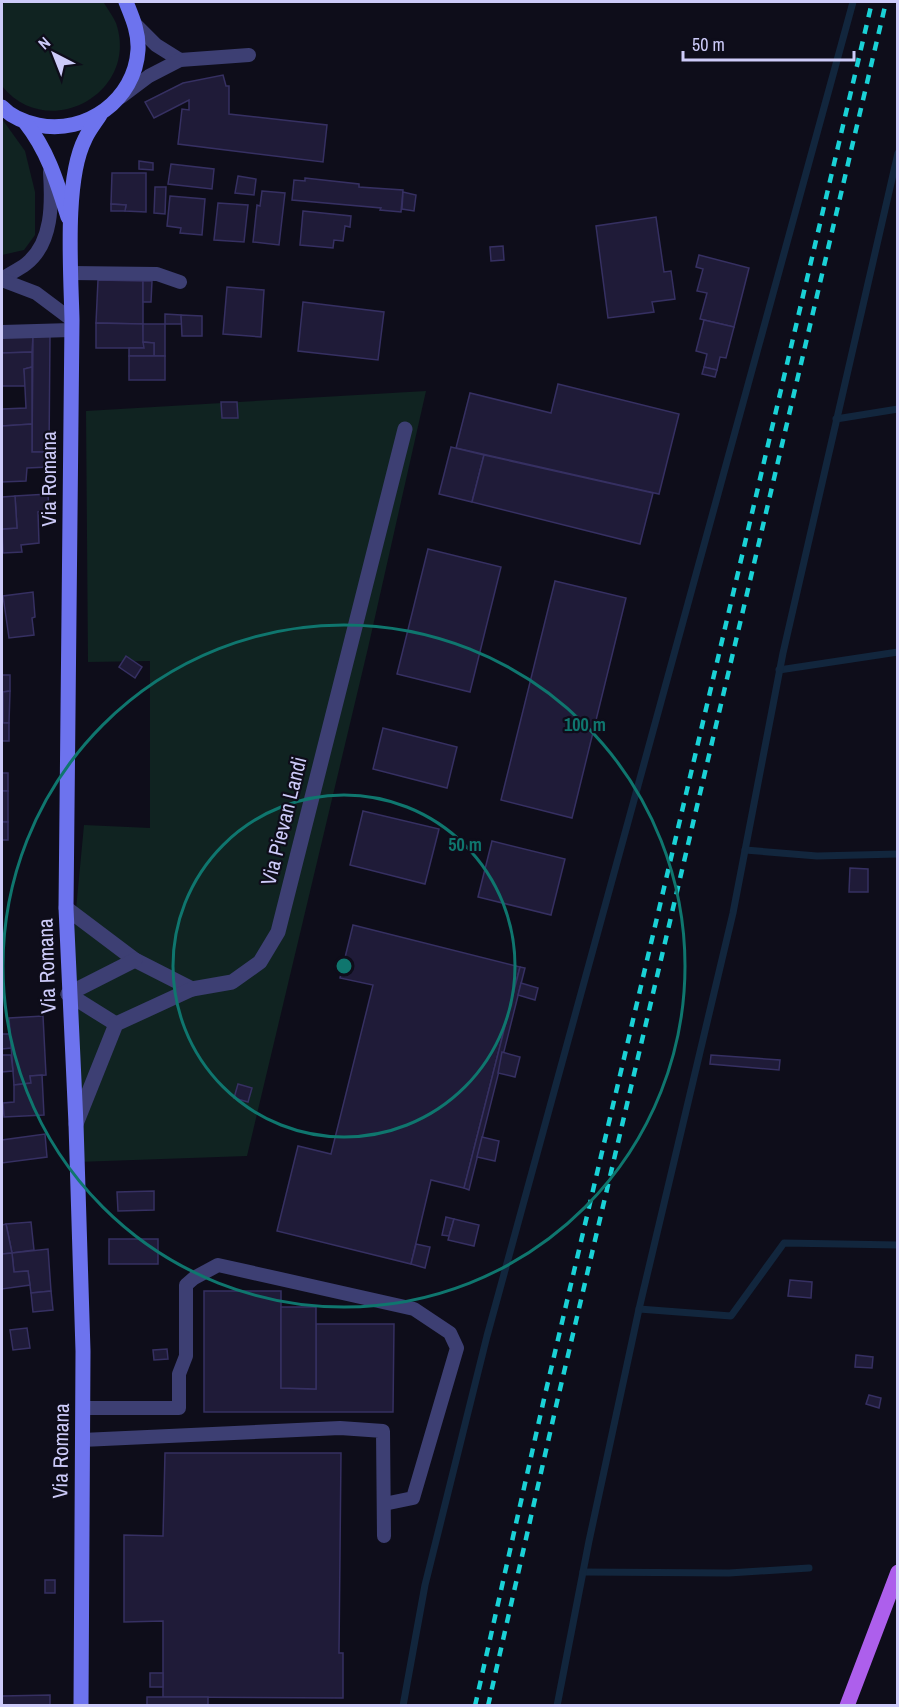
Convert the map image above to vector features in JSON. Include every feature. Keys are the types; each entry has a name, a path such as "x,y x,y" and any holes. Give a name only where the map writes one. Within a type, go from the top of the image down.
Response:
{"main road":[{"path":"71,225 75,171 84,140 100,115 119,98 132,75 138,50 135,24 126,2"},
{"path":"2,107 6,112 25,122 50,128 76,125 100,115"},
{"path":"25,122 39,140 50,161 71,225"},
{"name":"Via Romana","path":"71,225 66,908 83,1351 81,1706"},
{"path":"848,1706 897,1572"}],"street":[{"name":"Via Pievan Landi","path":"116,1024 192,989 232,982 260,962 278,932 405,429"},
{"path":"66,908 135,960 192,989"},
{"path":"68,994 135,960"},
{"path":"68,994 116,1024 76,1124"}],"lane":[{"path":"135,24 156,45 180,60"},
{"path":"119,98 149,76 180,60 249,55"},
{"path":"2,280 27,264 41,246 52,199 50,161"},
{"path":"71,273 157,274 180,282"},
{"path":"2,280 36,293 71,325"},
{"path":"2,332 71,325"},
{"path":"178,1434 178,1374 186,1356 186,1286 194,1278 218,1265 414,1309 450,1333 457,1348 413,1498 384,1504"},
{"path":"83,1408 179,1408"},
{"path":"82,1440 340,1428 383,1431 384,1536"}],"green space":[{"path":"5,2 104,3 116,23 120,48 115,70 103,89 85,102 65,110 43,110 21,103 2,86 2,6"},
{"path":"2,119 25,151 35,192 35,235 24,250 2,255"},
{"path":"426,391 368,648 247,1156 77,1162 68,994 84,825 150,828 150,661 88,662 86,411"}],"building":[{"path":"223,75 226,86 229,86 229,114 327,125 323,162 178,144 182,109 189,110 189,100 154,118 145,102 183,83"},
{"path":"139,161 153,163 153,170 139,169"},
{"path":"171,164 214,169 212,189 168,184"},
{"path":"112,173 146,173 146,212 125,211 126,205 111,204"},
{"path":"238,176 256,179 254,195 235,193"},
{"path":"305,178 359,184 359,187 403,190 401,212 292,200 294,180 305,181"},
{"path":"155,187 166,187 165,214 154,213"},
{"path":"262,191 285,193 279,245 253,242 257,205 260,206"},
{"path":"403,192 416,195 414,211 402,209"},
{"path":"170,196 205,199 202,235 180,233 181,228 167,226"},
{"path":"218,203 248,205 244,242 214,240"},
{"path":"111,204 126,205 125,211 111,211"},
{"path":"303,211 351,216 350,227 345,226 343,241 334,240 333,248 300,245"},
{"path":"656,217 664,272 671,271 675,299 652,302 654,312 608,318 596,226"},
{"path":"503,246 504,260 491,261 490,247"},
{"path":"699,255 749,268 734,327 700,319 707,293 697,291 703,269 696,267"},
{"path":"98,280 143,281 143,324 96,323"},
{"path":"143,281 152,281 151,302 143,302"},
{"path":"227,287 264,290 261,337 223,334"},
{"path":"303,302 384,312 378,360 298,351"},
{"path":"165,314 181,315 182,324 165,324"},
{"path":"181,315 202,316 202,336 182,336"},
{"path":"704,320 734,327 726,358 720,357 717,370 704,367 707,354 696,351"},
{"path":"96,323 143,324 144,348 96,348"},
{"path":"143,324 165,324 165,356 154,356 154,343 143,342"},
{"path":"2,336 33,336 32,352 2,353"},
{"path":"33,336 50,336 49,452 32,452"},
{"path":"143,342 154,343 154,356 129,356 129,348 144,348"},
{"path":"32,352 32,367 24,369 26,386 2,386 2,353"},
{"path":"129,356 165,356 165,380 129,380"},
{"path":"32,367 32,424 2,426 2,409 26,408 24,369"},
{"path":"704,367 717,370 715,377 702,374"},
{"path":"558,384 679,414 659,494 456,448 470,393 551,413"},
{"path":"221,402 237,402 238,418 222,418"},
{"path":"32,424 32,452 49,452 49,467 27,468 26,481 2,482 2,426"},
{"path":"451,447 484,455 472,502 439,494"},
{"path":"484,455 653,493 640,544 472,502"},
{"path":"48,494 49,511 38,512 39,543 21,545 22,552 3,553 2,529 17,528 15,496"},
{"path":"15,496 17,528 2,529 2,497"},
{"path":"428,549 501,567 470,692 397,674"},
{"path":"555,581 626,598 572,818 501,800"},
{"path":"33,592 34,635 9,638 3,596"},
{"path":"126,656 142,667 135,678 119,667"},
{"path":"2,675 10,675 10,691 2,692"},
{"path":"10,691 9,723 3,723 3,692"},
{"path":"2,723 9,723 9,741 2,741"},
{"path":"383,728 457,747 447,788 373,769"},
{"path":"2,773 8,773 8,791 2,791"},
{"path":"2,791 8,791 8,822 2,822"},
{"path":"363,811 439,829 425,884 350,865"},
{"path":"2,822 8,822 8,840 2,840"},
{"path":"492,841 565,859 551,915 478,897"},
{"path":"850,868 868,869 868,892 849,892"},
{"path":"353,925 520,967 464,1188 431,1180 411,1264 277,1231 298,1146 331,1154 373,985 340,978"},
{"path":"520,967 525,968 469,1190 464,1188"},
{"path":"521,983 538,988 535,1000 518,995"},
{"path":"43,1016 46,1075 30,1076 31,1083 14,1085 9,1018"},
{"path":"2,1034 10,1034 11,1048 2,1049"},
{"path":"502,1052 520,1057 515,1077 498,1073"},
{"path":"2,1055 11,1055 13,1071 2,1072"},
{"path":"711,1055 780,1060 779,1070 710,1064"},
{"path":"42,1075 44,1115 4,1117 3,1103 14,1102 14,1085 31,1083 30,1076"},
{"path":"238,1084 252,1088 248,1102 234,1098"},
{"path":"45,1134 47,1157 2,1163 2,1140"},
{"path":"482,1137 499,1141 495,1161 477,1157"},
{"path":"154,1191 154,1210 118,1211 117,1192"},
{"path":"446,1217 454,1219 449,1236 442,1235"},
{"path":"454,1219 479,1225 474,1246 448,1240"},
{"path":"31,1222 34,1250 12,1253 6,1224"},
{"path":"6,1224 12,1253 2,1254 2,1225"},
{"path":"109,1239 158,1239 158,1264 109,1264"},
{"path":"416,1244 430,1247 425,1268 411,1264"},
{"path":"48,1249 51,1291 31,1293 28,1271 14,1272 12,1253"},
{"path":"12,1253 14,1272 28,1271 30,1285 2,1289 2,1254"},
{"path":"790,1280 812,1282 811,1298 788,1296"},
{"path":"51,1291 53,1310 33,1312 31,1293"},
{"path":"204,1291 281,1291 281,1388 316,1389 316,1324 394,1324 393,1412 204,1412"},
{"path":"281,1307 316,1307 316,1389 281,1388"},
{"path":"27,1328 30,1348 13,1350 10,1330"},
{"path":"167,1349 168,1359 154,1360 153,1350"},
{"path":"856,1355 873,1357 872,1368 855,1367"},
{"path":"869,1395 881,1398 879,1408 866,1404"},
{"path":"165,1453 341,1453 339,1653 343,1653 343,1698 163,1697 163,1621 124,1622 124,1535 163,1536"},
{"path":"45,1580 55,1580 55,1593 45,1593"},
{"path":"150,1673 163,1673 163,1687 150,1687"},
{"path":"50,1695 50,1706 2,1706 2,1696"},
{"path":"147,1697 208,1697 208,1706 147,1706"}],"waterway":[{"path":"403,1706 425,1585 487,1336 853,2"},
{"path":"557,1706 589,1541 639,1309 733,913 783,653 898,153"},
{"path":"836,419 898,409"},
{"path":"779,670 898,652"},
{"path":"745,850 817,856 898,854"},
{"path":"639,1309 731,1316 784,1243 898,1245"},
{"path":"583,1572 729,1573 809,1568"}],"railway":[{"path":"475,1706 544,1399 872,2"},
{"path":"488,1706 557,1402 886,2"}]}
